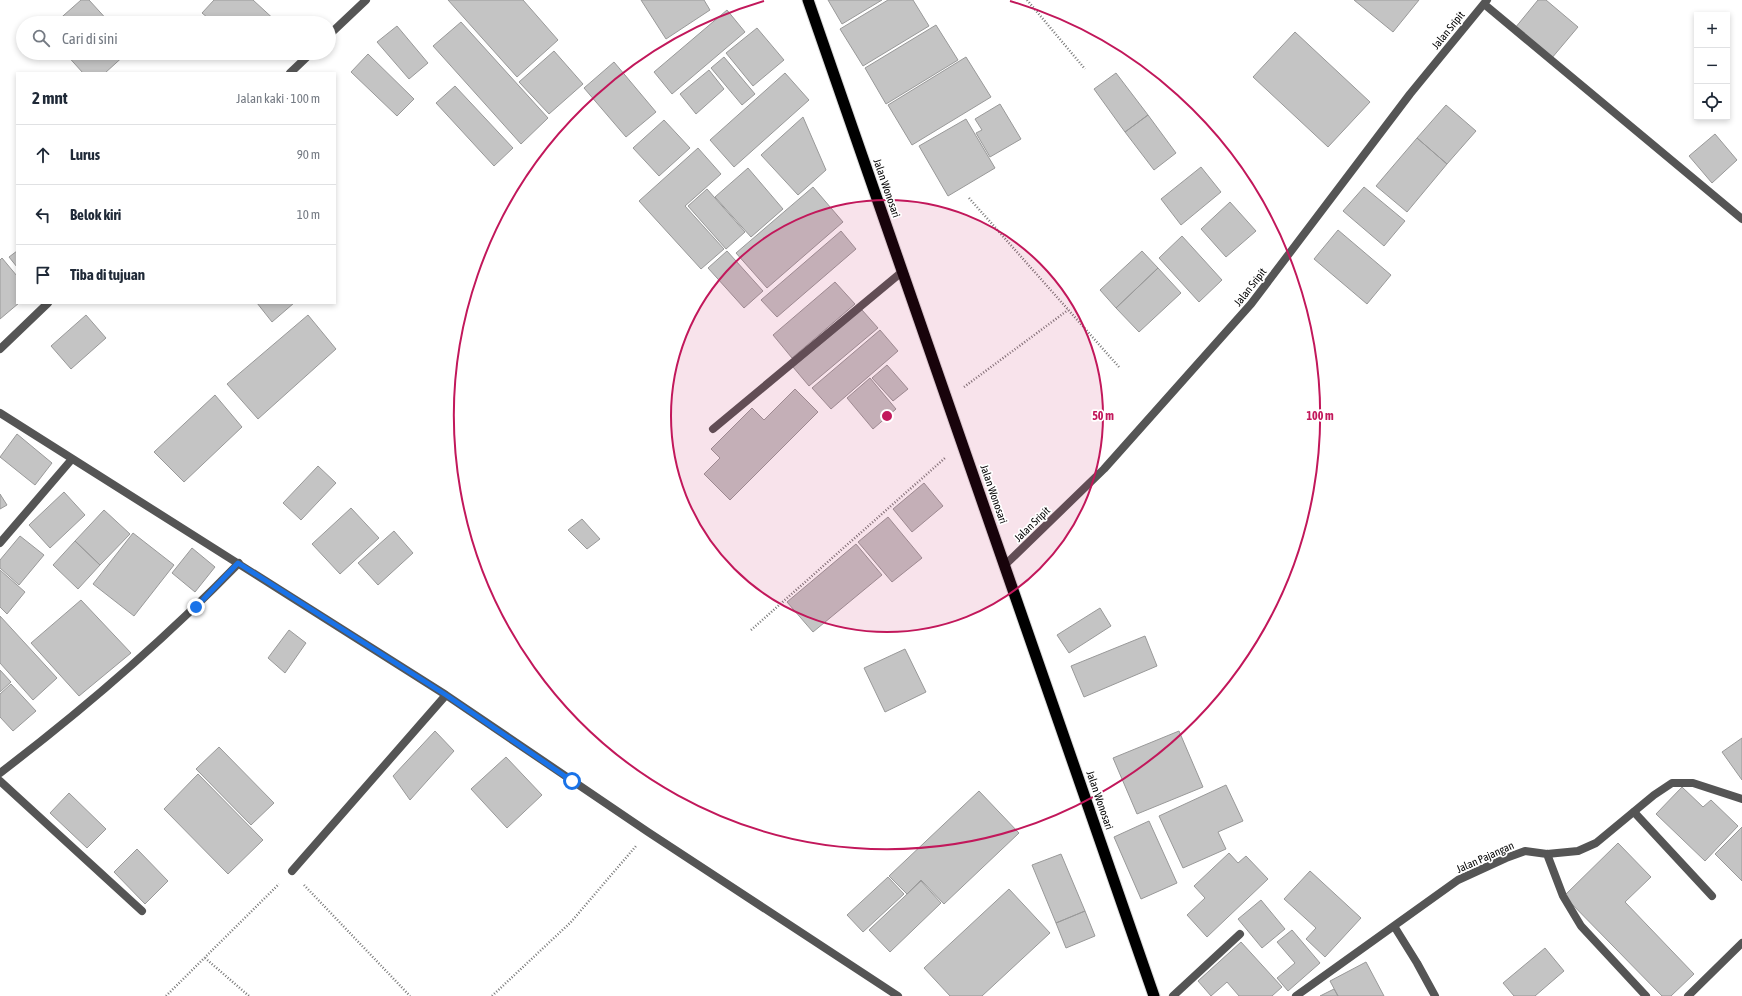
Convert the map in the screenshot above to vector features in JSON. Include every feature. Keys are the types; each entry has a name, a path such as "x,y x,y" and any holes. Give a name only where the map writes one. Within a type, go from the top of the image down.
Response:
{"highway":[{"name":"Jalan Wonosari","path":"808,0 1154,996"}],"street":[{"path":"336,29 366,0"},
{"path":"1486,2 1742,219"},
{"name":"Jalan Sripit","path":"1005,565 1104,469 1251,304 1406,101 1486,2"},
{"path":"291,72 304,60"},
{"path":"713,429 903,271"},
{"path":"0,349 47,304"},
{"path":"0,413 446,695 648,832 898,996"},
{"path":"0,543 72,459"},
{"path":"0,773 117,677 196,607 238,563"},
{"path":"292,871 446,695"},
{"path":"0,781 142,911"},
{"name":"Jalan Pajangan","path":"1296,996 1458,880 1525,851 1547,854 1578,851 1596,843 1654,795 1672,783 1692,783 1742,799"},
{"path":"1634,812 1712,896"},
{"path":"1547,854 1563,896 1582,926 1646,996"},
{"path":"1394,926 1435,996"},
{"path":"1173,996 1240,934"},
{"path":"1688,996 1742,942"}],"path":[{"path":"1027,0 1085,68"},
{"path":"969,198 1118,366"},
{"path":"947,399 1068,310"},
{"path":"751,630 962,443"},
{"path":"492,996 571,922 648,832"},
{"path":"166,996 292,871 410,996"},
{"path":"205,958 249,996"}],"building":[{"path":"81,0 89,0 104,16 63,16"},
{"path":"214,0 253,0 270,16 206,16 202,13"},
{"path":"448,0 523,0 558,40 517,77"},
{"path":"641,0 704,0 710,10 666,39"},
{"path":"828,0 882,0 842,24"},
{"path":"888,0 913,0 929,26 863,66 840,29"},
{"path":"1354,0 1419,0 1393,32"},
{"path":"1538,0 1546,0 1578,27 1551,59 1515,28"},
{"path":"727,10 745,32 672,94 654,72"},
{"path":"461,22 548,118 521,144 433,46"},
{"path":"936,25 958,60 886,104 865,68"},
{"path":"397,26 428,63 409,79 377,42"},
{"path":"757,28 784,60 753,86 726,53"},
{"path":"1295,32 1370,102 1328,147 1253,77"},
{"path":"554,51 583,84 549,114 519,82"},
{"path":"368,54 414,99 397,116 351,72"},
{"path":"724,57 755,94 742,105 711,68"},
{"path":"966,57 991,97 912,145 888,105"},
{"path":"71,60 119,60 106,72 82,72"},
{"path":"614,62 656,112 626,137 584,88"},
{"path":"709,70 724,89 696,114 680,94"},
{"path":"785,73 809,100 734,167 710,140"},
{"path":"1116,73 1148,115 1125,132 1094,89"},
{"path":"455,86 513,148 494,166 436,103"},
{"path":"1000,104 1021,139 990,157 976,133 982,130 975,119"},
{"path":"1446,105 1476,131 1447,164 1417,138"},
{"path":"1148,115 1176,153 1154,170 1125,132"},
{"path":"803,117 826,170 798,195 761,155"},
{"path":"966,119 995,168 948,196 919,146"},
{"path":"664,120 690,148 659,176 633,148"},
{"path":"1715,134 1737,160 1712,183 1689,156"},
{"path":"1417,138 1447,164 1407,212 1376,186"},
{"path":"698,148 721,174 685,206 724,249 701,269 639,201"},
{"path":"1201,167 1221,192 1181,225 1161,199"},
{"path":"748,168 783,209 751,237 715,197"},
{"path":"813,187 843,222 767,288 736,253"},
{"path":"1364,187 1405,221 1384,246 1343,211"},
{"path":"707,189 745,232 726,249 688,206"},
{"path":"1230,202 1256,231 1226,257 1201,229"},
{"path":"1338,230 1391,275 1367,304 1314,259"},
{"path":"841,231 856,249 777,317 761,300"},
{"path":"1182,236 1222,280 1199,302 1159,258"},
{"path":"727,251 763,291 744,308 708,268"},
{"path":"1142,251 1158,268 1116,308 1100,290"},
{"path":"16,252 16,266 9,257"},
{"path":"2,258 16,275 16,304 18,304 0,319 0,260"},
{"path":"1158,268 1181,293 1139,332 1116,308"},
{"path":"835,282 855,304 792,358 773,335"},
{"path":"258,304 293,304 272,322"},
{"path":"862,310 878,328 809,386 793,367"},
{"path":"86,315 106,338 71,369 51,346"},
{"path":"308,315 336,349 258,419 227,384"},
{"path":"880,330 898,351 831,409 812,388"},
{"path":"887,365 908,389 893,401 872,378"},
{"path":"870,378 896,409 873,429 847,398"},
{"path":"795,389 818,412 730,500 704,474 720,458 711,449 752,408 764,420"},
{"path":"215,395 242,427 184,482 154,452"},
{"path":"17,434 52,463 35,485 0,457"},
{"path":"318,466 336,483 301,520 283,503"},
{"path":"924,483 943,506 912,532 893,509"},
{"path":"64,492 85,515 50,548 29,525"},
{"path":"0,494 7,505 0,509"},
{"path":"351,508 379,538 340,574 312,544"},
{"path":"104,510 130,534 100,565 75,541"},
{"path":"888,517 922,558 892,582 858,542"},
{"path":"582,519 600,539 587,549 568,530"},
{"path":"394,531 413,553 378,585 358,563"},
{"path":"133,533 174,565 134,616 93,584"},
{"path":"20,536 44,555 19,585 0,568 0,560"},
{"path":"75,541 100,565 78,589 53,565"},
{"path":"856,544 882,575 813,632 787,602"},
{"path":"192,548 215,567 195,592 172,573"},
{"path":"0,570 25,592 7,614 0,607"},
{"path":"81,600 131,653 79,696 31,643"},
{"path":"1100,608 1111,626 1069,653 1057,635"},
{"path":"0,616 57,678 33,700 0,663"},
{"path":"289,630 306,643 285,673 268,658"},
{"path":"1145,636 1157,666 1084,697 1071,666"},
{"path":"905,649 926,692 885,712 864,668"},
{"path":"0,670 11,682 0,692"},
{"path":"11,684 36,711 13,731 0,717 0,694"},
{"path":"435,731 454,751 410,800 393,776"},
{"path":"1179,731 1203,787 1137,814 1113,758"},
{"path":"1742,738 1742,780 1722,752"},
{"path":"219,747 274,803 251,825 196,769"},
{"path":"506,757 542,795 507,828 471,789"},
{"path":"198,774 263,840 228,874 164,809"},
{"path":"1226,785 1243,821 1218,832 1226,849 1183,868 1159,816"},
{"path":"1682,787 1703,807 1711,800 1738,826 1705,861 1656,814"},
{"path":"979,791 1019,833 944,904 921,880 907,894 889,876"},
{"path":"69,793 106,829 87,848 50,813"},
{"path":"1149,821 1177,883 1141,899 1114,837"},
{"path":"1742,827 1742,881 1715,854"},
{"path":"1618,843 1651,877 1625,902 1694,974 1671,996 1662,996 1564,896"},
{"path":"137,849 168,881 145,904 114,872"},
{"path":"1229,853 1238,863 1246,856 1268,879 1207,937 1187,915 1205,898 1194,886"},
{"path":"1061,854 1085,911 1056,923 1032,865"},
{"path":"1310,871 1361,918 1325,957 1306,939 1316,928 1284,899"},
{"path":"888,877 904,894 863,932 847,915"},
{"path":"921,881 941,903 890,952 869,930"},
{"path":"1009,889 1050,933 982,996 950,996 924,968"},
{"path":"1261,900 1285,929 1262,948 1238,919"},
{"path":"1085,911 1095,936 1066,948 1056,923"},
{"path":"1292,930 1320,963 1288,991 1277,978 1295,963 1277,942"},
{"path":"1241,942 1282,987 1272,996 1239,996 1227,982 1211,996 1198,981"},
{"path":"1545,948 1564,971 1535,996 1514,996 1503,983"},
{"path":"1366,962 1384,996 1338,996 1330,981"},
{"path":"1334,989 1338,996 1320,996"}],"route":[{"path":"196,607 238,563 446,695 572,781"}]}
